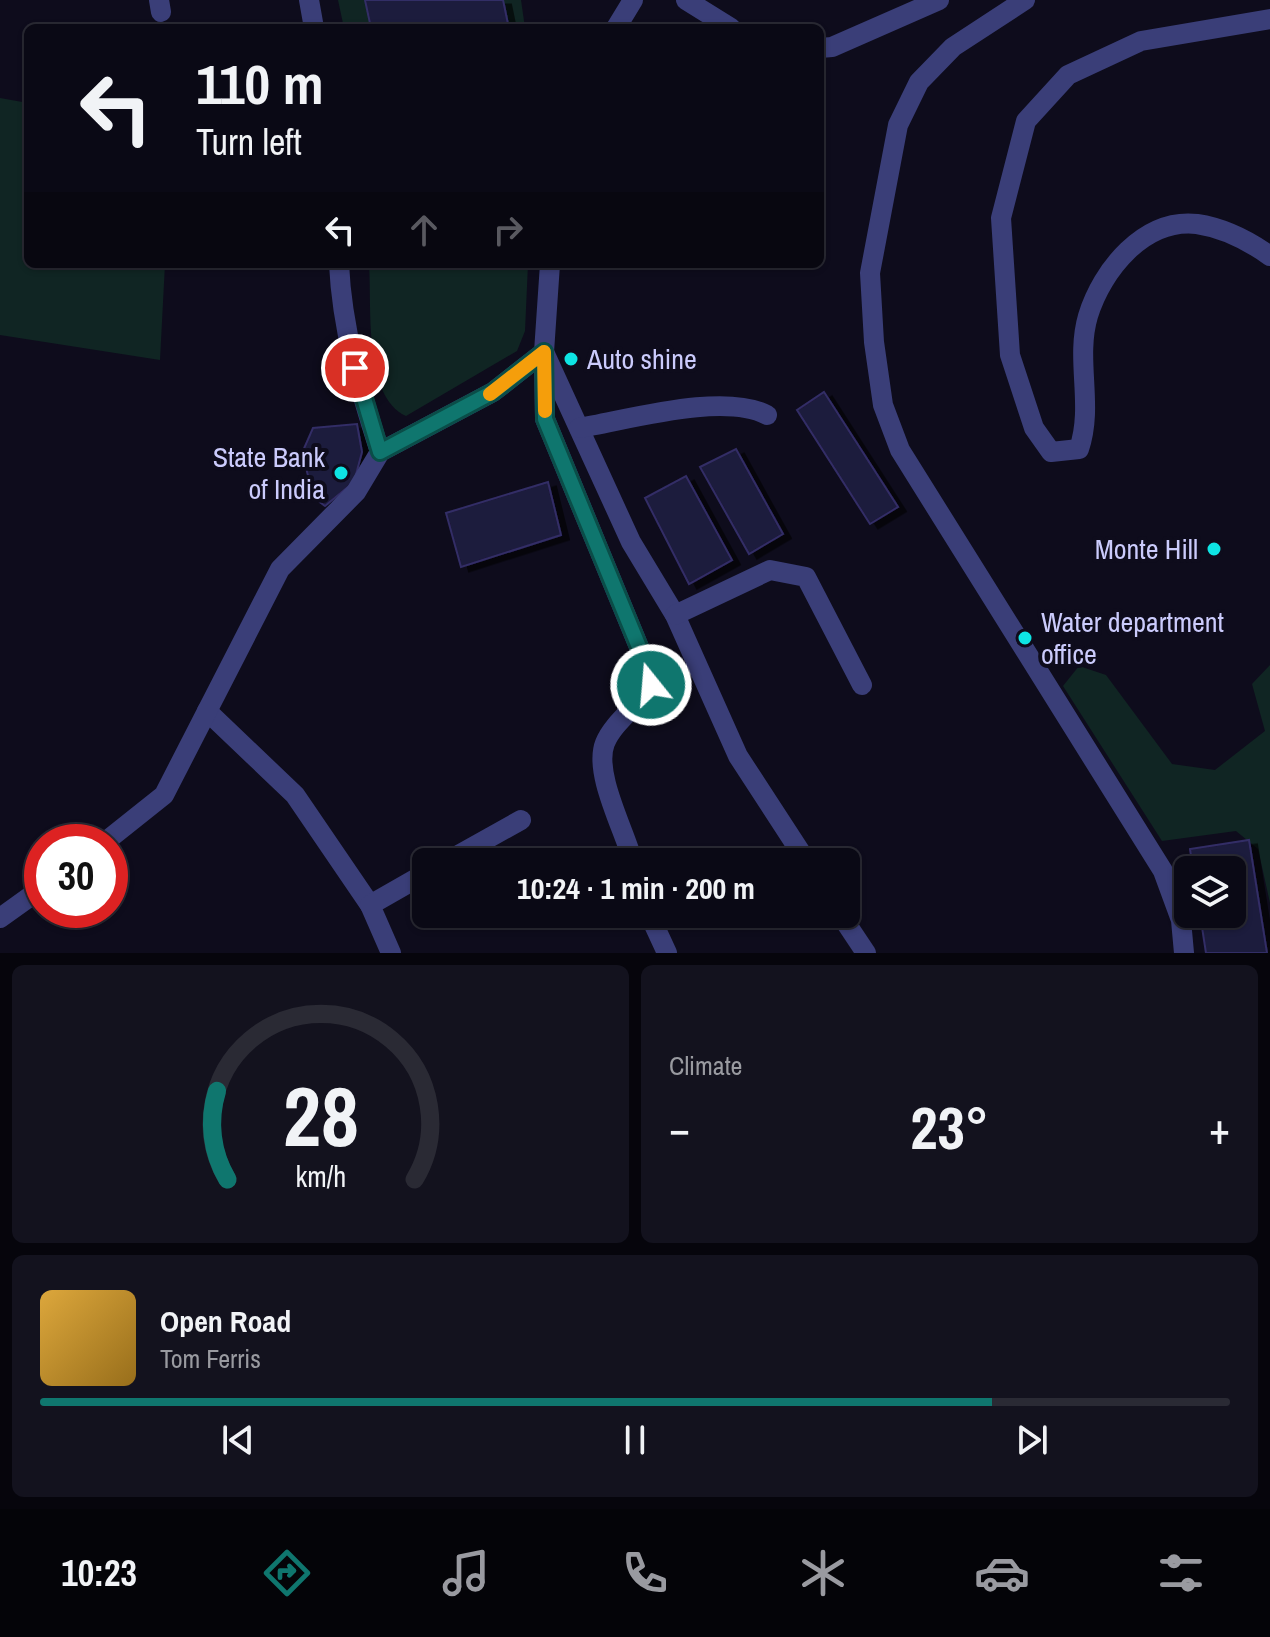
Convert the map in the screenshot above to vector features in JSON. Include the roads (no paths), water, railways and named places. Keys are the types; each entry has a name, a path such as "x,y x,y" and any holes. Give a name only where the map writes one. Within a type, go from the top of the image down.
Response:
{"street":[{"path":"309,0 313,24"},
{"path":"618,24 633,0"},
{"path":"686,0 725,24"},
{"path":"824,48 832,47 939,0"},
{"path":"1025,0 953,47 919,82 898,125 870,273 874,342 883,405 900,450 1163,871 1181,920 1184,953"},
{"path":"1270,19 1141,41 1068,75 1026,121 1001,218 1010,355 1034,428 1051,452 1079,449 1087,424 1082,357 1088,316 1101,285 1123,253 1158,231 1196,224 1245,239 1270,256"},
{"path":"339,268 341,310 380,452"},
{"path":"550,268 544,352 545,419 646,664 651,685 641,702 617,725 605,744 603,776 628,848"},
{"path":"128,824 164,795 280,569 356,492 380,452 493,392 544,352"},
{"path":"544,352 631,542 675,615 738,756 798,848"},
{"path":"579,428 726,405 753,408 767,415"},
{"path":"675,615 770,570 806,577 862,685"},
{"path":"207,711 295,795 370,905 391,953"},
{"path":"471,848 521,820"},
{"path":"370,905 412,881"},
{"path":"0,918 24,901"},
{"path":"655,928 667,953"},
{"path":"849,928 866,953"}],"place":[{"name":"Auto shine","path":"571,359"},
{"name":"State Bank of India","path":"341,473"},
{"name":"Monte Hill","path":"1214,549"},
{"name":"Water department office","path":"1025,638"}]}
